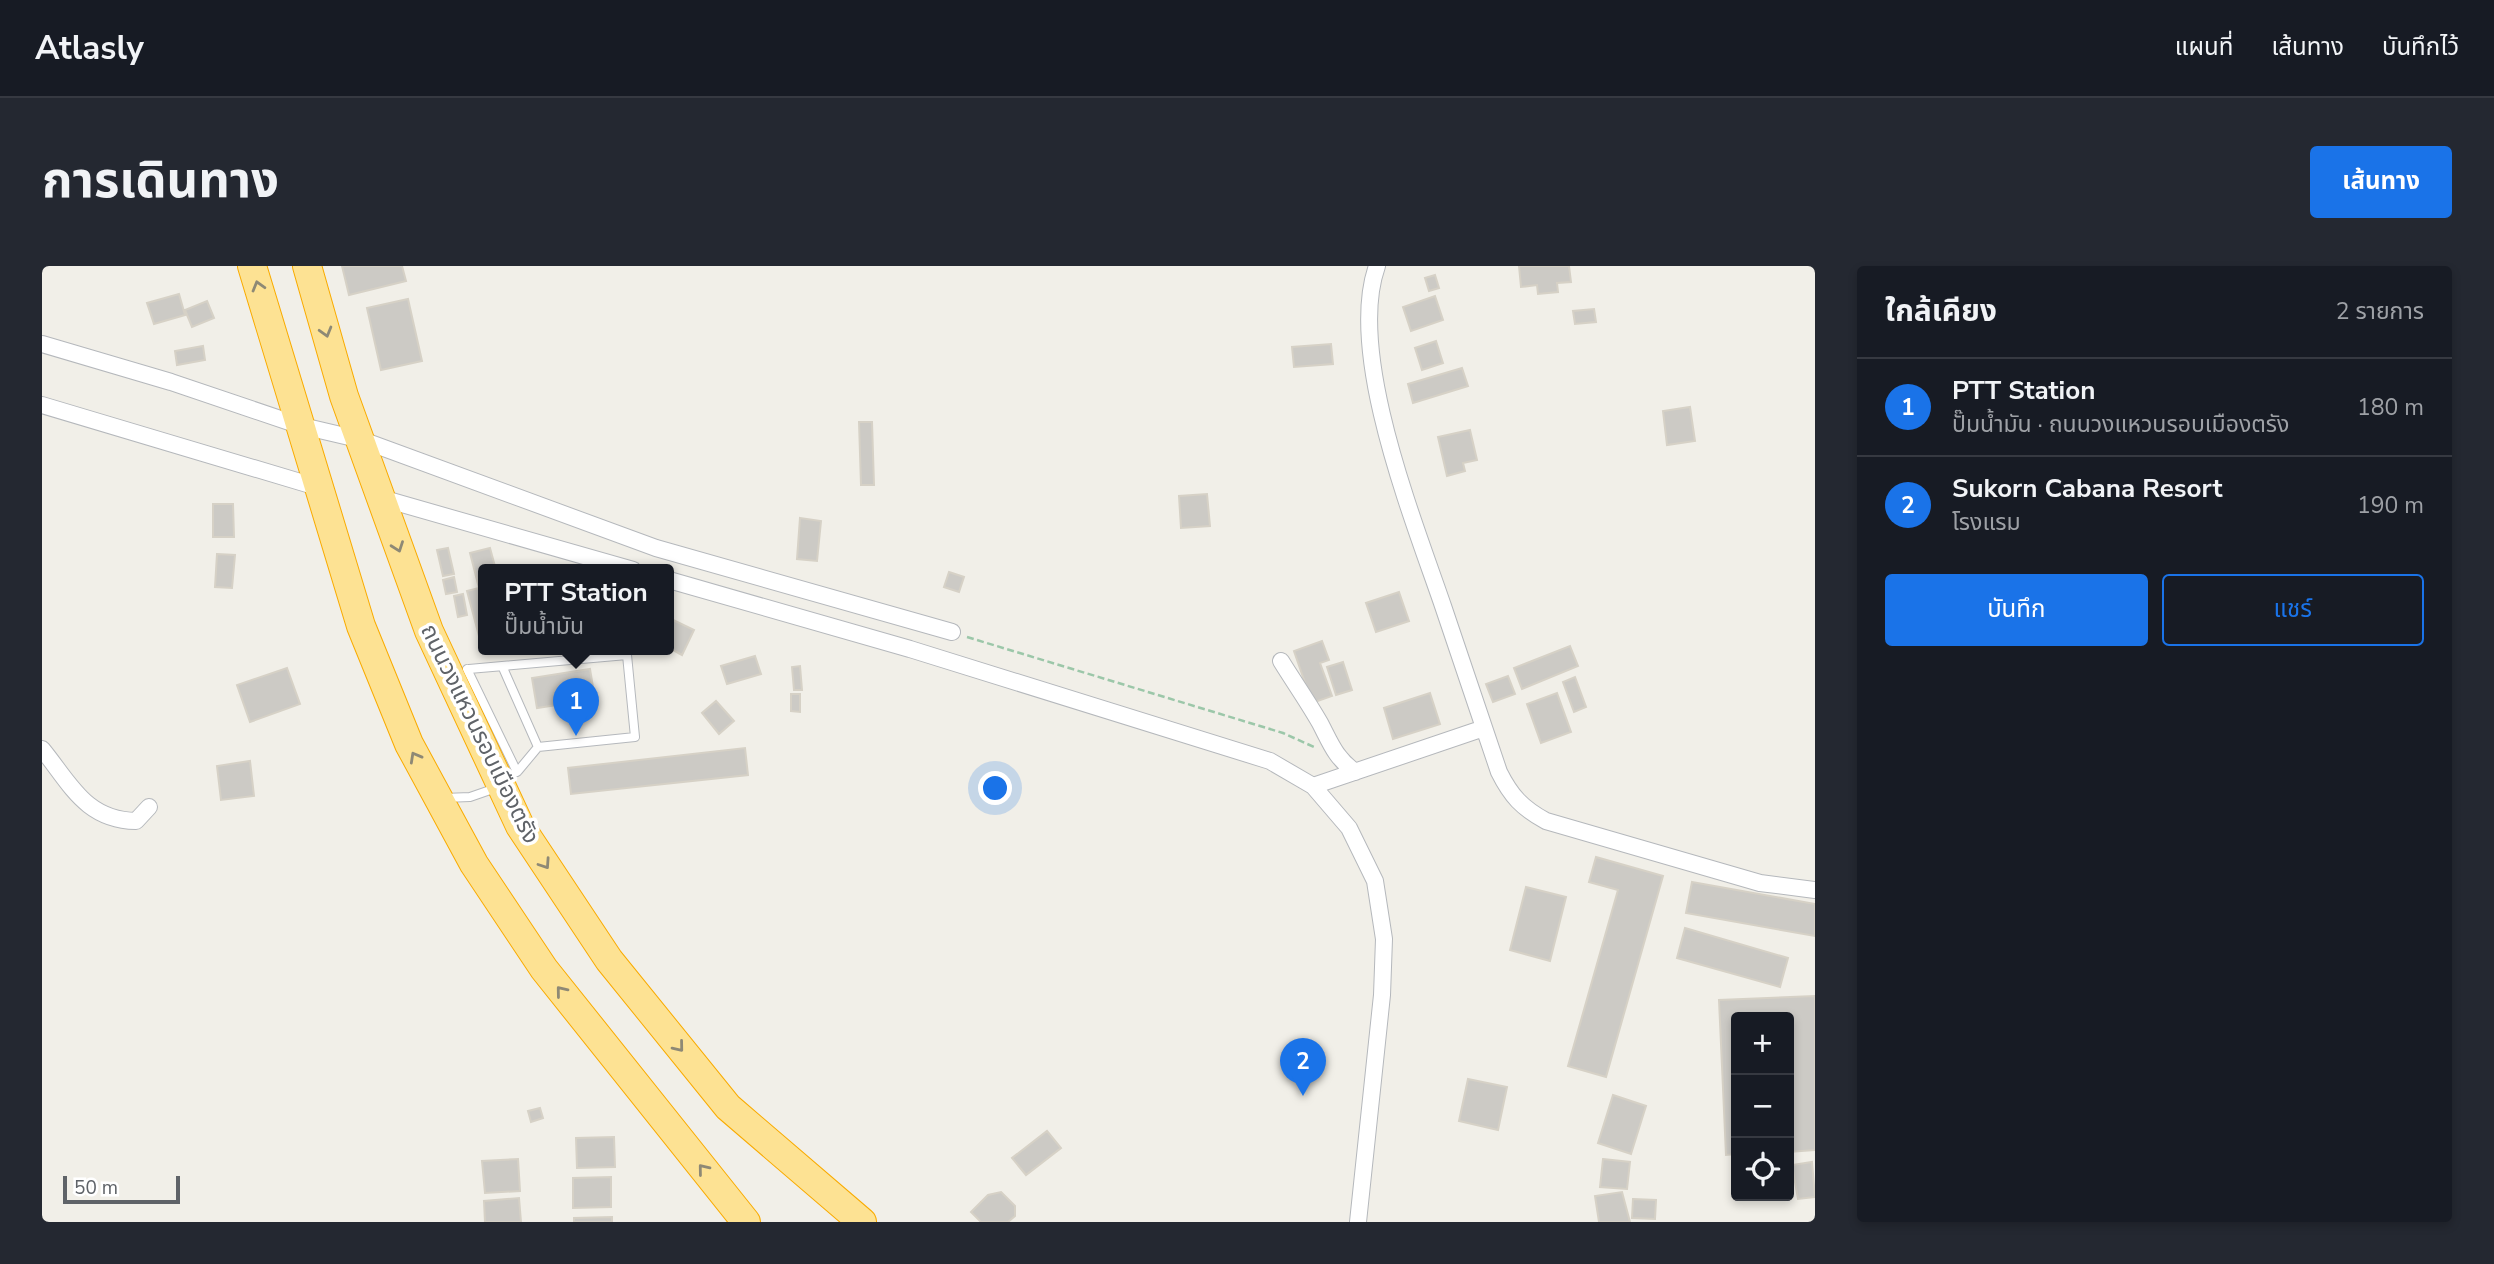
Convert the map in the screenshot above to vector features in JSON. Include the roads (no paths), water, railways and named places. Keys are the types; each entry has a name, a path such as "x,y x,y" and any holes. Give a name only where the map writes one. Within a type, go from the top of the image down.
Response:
{"highway":[{"path":"252,266 360,626 409,744 474,864 544,969 746,1222"},
{"name":"ถนนวงแหวนรอบเมืองตรัง","path":"307,266 344,396 429,631 458,670 509,778 520,826 609,960 728,1107 862,1222"}],"street":[{"path":"1377,266 1371,289 1370,322 1374,367 1383,412 1416,526 1484,728 1511,795 1525,809 1546,821 1760,883 1815,890"},
{"path":"42,344 171,382 298,425 362,440 656,548 952,632"},
{"path":"42,405 317,487"},
{"path":"381,498 612,564"},
{"path":"674,581 910,649 1270,761 1313,786 1349,828 1375,881 1384,939 1382,995 1357,1222"},
{"path":"1281,661 1339,760 1355,772"},
{"path":"1313,786 1484,728"},
{"path":"42,749 80,801 103,814 123,821 136,821 149,807"}],"lane":[{"path":"438,797 470,797 509,778 538,747 635,737 627,655 458,670"},
{"path":"503,668 538,747"}],"place":[{"name":"PTT Station","path":"576,736"},
{"name":"Sukorn Cabana Resort","path":"1303,1096"}]}
